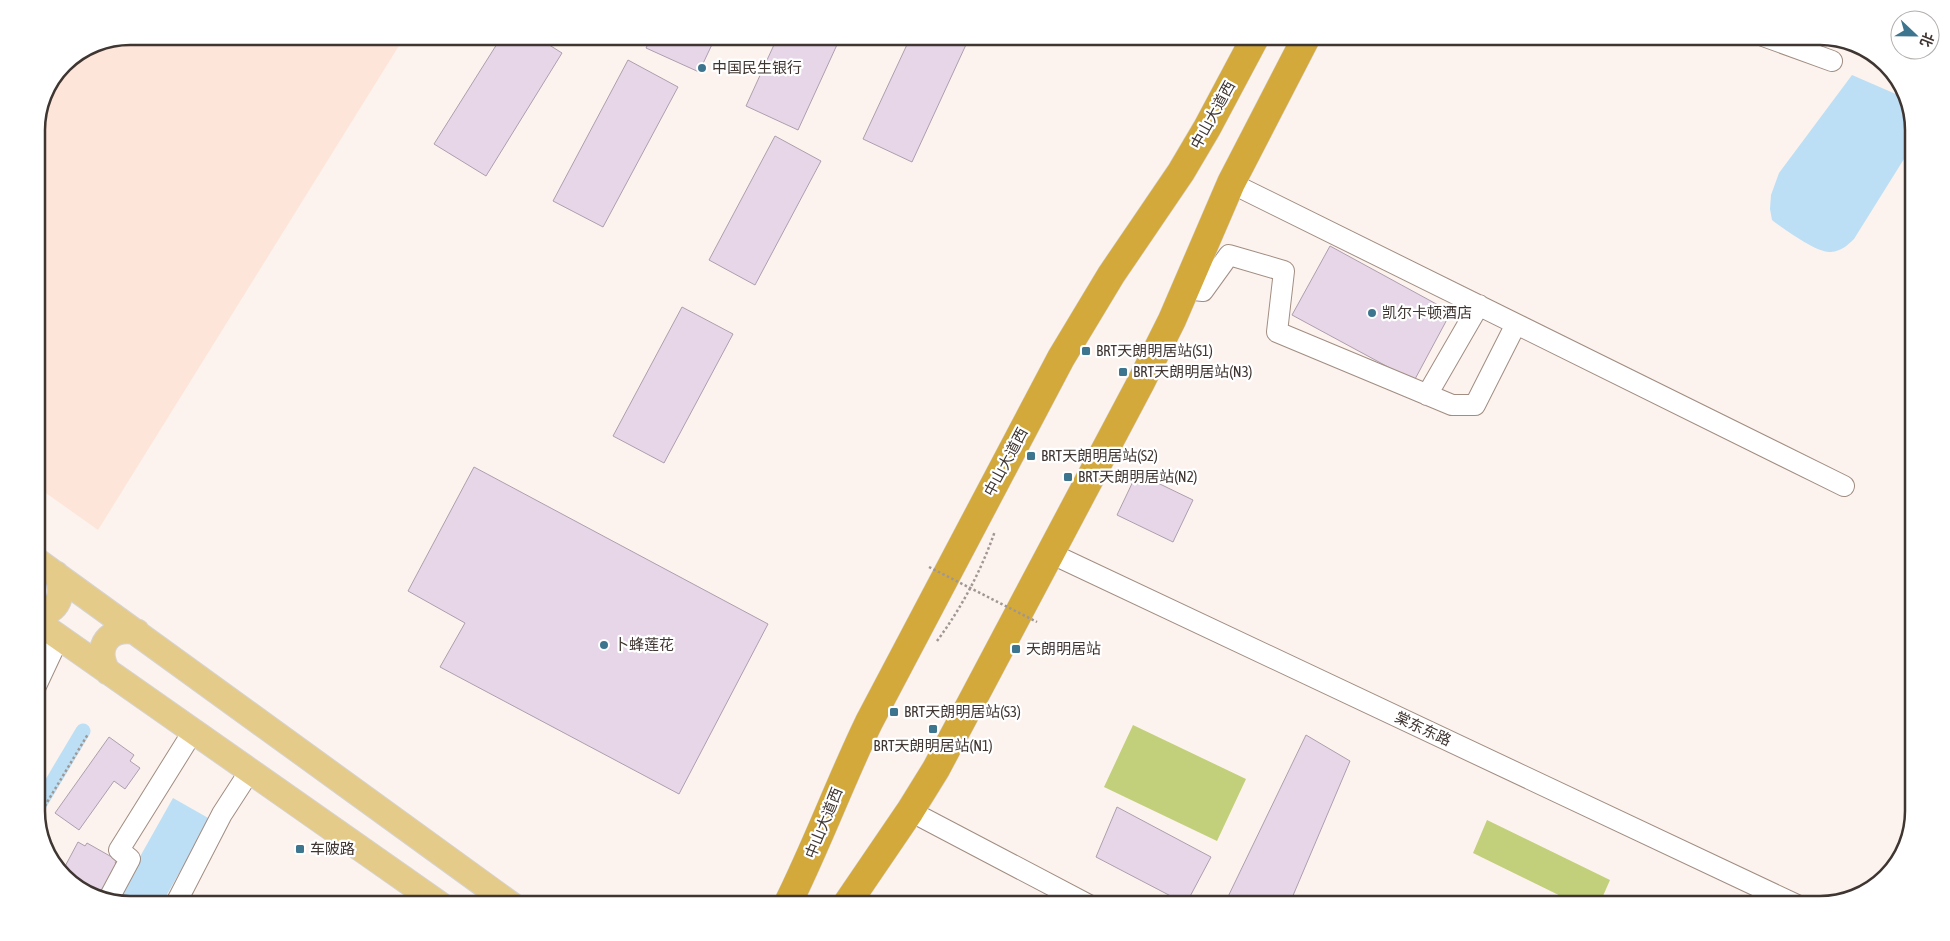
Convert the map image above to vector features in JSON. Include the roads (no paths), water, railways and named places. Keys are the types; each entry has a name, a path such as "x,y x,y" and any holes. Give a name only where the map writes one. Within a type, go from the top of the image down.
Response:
{"highway":[{"name":"中山大道西","path":"793,894 845,771 869,722 1061,358 1106,283 1181,172 1251,45"},
{"path":"853,896 910,812 936,769 1140,384 1185,289 1231,183 1302,45"}],"main road":[{"path":"45,613 51,611 57,605 62,590 46,567"},
{"path":"46,567 500,896"},
{"path":"45,627 428,896"},
{"path":"108,672 103,664 102,655 106,640 120,631 137,632"}],"street":[{"path":"1787,45 1832,61"},
{"path":"1231,183 1844,486"},
{"path":"1185,289 1203,291 1229,256 1284,271 1277,332 1452,405 1475,405 1516,324"},
{"path":"1427,395 1479,305"},
{"name":"棠东东路","path":"1050,553 1778,896"},
{"path":"45,667 59,637"},
{"path":"111,894 130,858 119,850 187,741"},
{"path":"179,896 208,839 244,780"},
{"path":"910,812 1072,896"}],"water":[{"path":"1852,75 1897,94 1905,125 1905,157 1854,239 1846,246 1835,251 1825,252 1800,240 1772,220 1770,209 1771,195 1779,173"},
{"path":"173,798 210,819 166,896 118,895"}],"waterway":[{"path":"45,795 83,731"}],"place":[{"name":"中国民生银行","path":"702,68"},
{"name":"凯尔卡顿酒店","path":"1372,313"},
{"name":"BRT天朗明居站(S1)","path":"1086,351"},
{"name":"BRT天朗明居站(N3)","path":"1123,372"},
{"name":"BRT天朗明居站(S2)","path":"1031,456"},
{"name":"BRT天朗明居站(N2)","path":"1068,477"},
{"name":"卜蜂莲花","path":"604,645"},
{"name":"天朗明居站","path":"1016,649"},
{"name":"BRT天朗明居站(S3)","path":"894,712"},
{"name":"BRT天朗明居站(N1)","path":"933,729"},
{"name":"车陂路","path":"300,849"}]}
